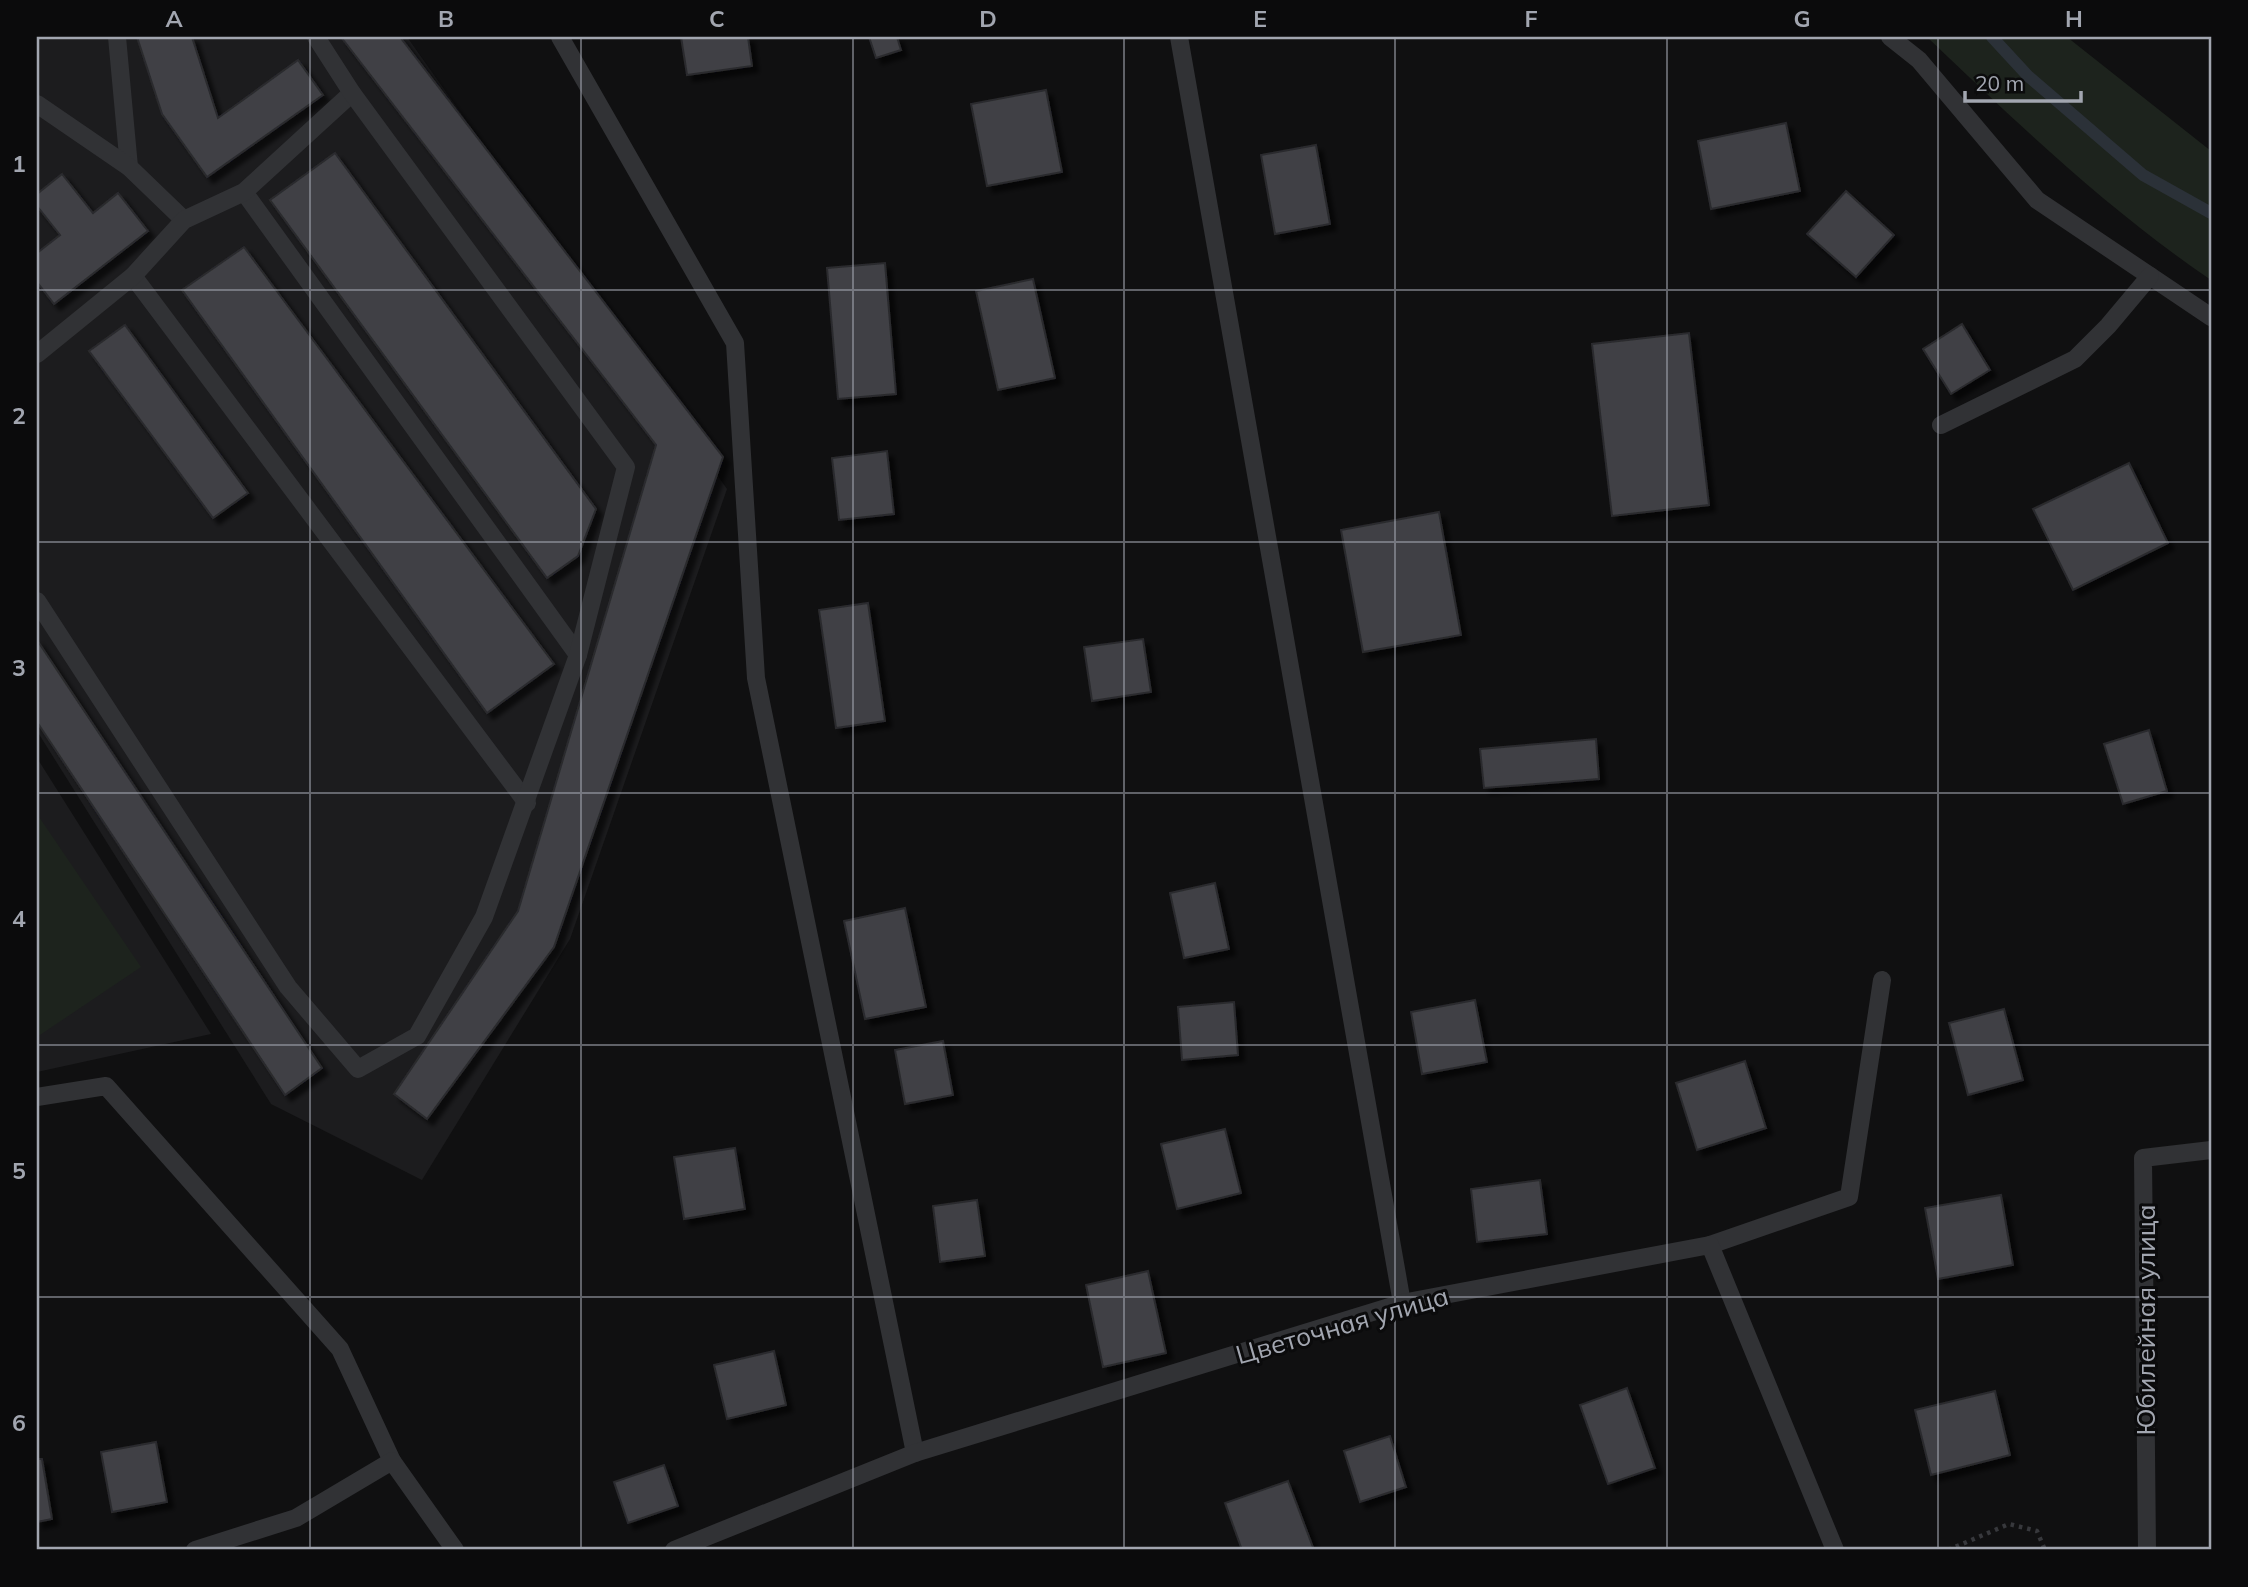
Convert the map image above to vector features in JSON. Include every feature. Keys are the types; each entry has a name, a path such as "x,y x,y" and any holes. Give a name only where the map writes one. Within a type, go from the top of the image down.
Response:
{"lane":[{"path":"117,37 129,167"},
{"path":"37,601 288,987 358,1069 417,1036 484,917 527,803 578,655 626,467 352,93 316,37"},
{"path":"560,37 735,342 757,678 915,1453"},
{"path":"1179,37 1402,1303"},
{"path":"1890,37 1919,60 2037,200 2211,317"},
{"path":"37,354 133,276 184,220 244,192 352,93"},
{"path":"37,104 129,167 184,220"},
{"path":"244,192 578,655"},
{"path":"133,276 527,803"},
{"path":"1941,425 2075,359 2108,326 2150,276"},
{"name":"Цветочная улица","path":"674,1550 915,1453 1402,1303 1710,1245 1849,1197 1882,980"},
{"path":"37,1097 106,1086 340,1349 391,1461 455,1550"},
{"name":"Юбилейная улица","path":"2147,1550 2143,1158 2211,1150"},
{"path":"1710,1245 1835,1550"},
{"path":"195,1550 296,1518 391,1461"}],"path":[{"path":"1948,1550 2009,1524 2037,1531 2045,1550"}],"shaded area":[{"path":"37,37 407,37 727,489 570,939 422,1180 271,1104 37,731"},
{"path":"1927,37 2067,37 2211,151 2211,280 2100,195"},
{"path":"37,758 211,1034 37,1072"},
{"path":"37,814 141,967 37,1037"}],"building":[{"path":"137,37 192,37 218,118 298,60 323,95 207,177 162,114"},
{"path":"341,37 400,37 723,457 554,947 427,1119 394,1094 518,911 656,445"},
{"path":"681,37 748,37 752,66 687,75"},
{"path":"869,37 897,37 901,50 876,58"},
{"path":"1046,90 1062,172 987,186 971,104"},
{"path":"1786,123 1800,191 1711,209 1698,141"},
{"path":"1316,145 1330,224 1275,234 1261,155"},
{"path":"335,153 596,509 578,556 547,578 270,200"},
{"path":"62,174 93,213 118,193 148,231 54,304 37,282 37,253 60,235 37,206 37,194"},
{"path":"1846,191 1894,235 1856,277 1807,234"},
{"path":"244,247 554,664 487,713 182,290"},
{"path":"885,263 896,394 838,399 827,268"},
{"path":"1033,279 1055,378 998,390 976,291"},
{"path":"1962,324 1990,370 1951,394 1923,349"},
{"path":"125,325 248,493 213,518 89,351"},
{"path":"1689,333 1709,505 1612,516 1592,344"},
{"path":"887,451 894,514 839,520 832,458"},
{"path":"2129,463 2168,543 2073,590 2033,509"},
{"path":"1439,512 1461,635 1363,652 1341,530"},
{"path":"868,603 885,721 836,728 819,610"},
{"path":"1143,639 1151,692 1092,701 1084,647"},
{"path":"37,640 322,1068 285,1095 37,722"},
{"path":"2149,730 2167,791 2123,804 2104,744"},
{"path":"1596,739 1599,779 1484,788 1480,749"},
{"path":"1215,883 1229,949 1184,958 1170,893"},
{"path":"905,908 926,1007 865,1019 844,921"},
{"path":"1475,1000 1487,1062 1422,1074 1411,1012"},
{"path":"1234,1002 1238,1055 1182,1060 1178,1007"},
{"path":"2004,1009 2023,1080 1968,1095 1949,1023"},
{"path":"943,1041 953,1095 905,1104 895,1050"},
{"path":"1745,1061 1766,1128 1697,1150 1676,1083"},
{"path":"1225,1129 1241,1193 1177,1209 1161,1144"},
{"path":"735,1148 745,1209 684,1219 674,1157"},
{"path":"1540,1180 1547,1234 1477,1242 1471,1189"},
{"path":"2001,1195 2013,1265 1938,1279 1925,1208"},
{"path":"977,1200 985,1256 940,1262 933,1206"},
{"path":"1148,1271 1166,1353 1103,1367 1086,1285"},
{"path":"774,1351 786,1405 727,1419 714,1365"},
{"path":"1627,1388 1655,1468 1608,1484 1580,1405"},
{"path":"1995,1391 2010,1455 1931,1475 1915,1410"},
{"path":"1390,1436 1406,1487 1360,1502 1344,1451"},
{"path":"156,1442 167,1502 112,1512 101,1452"},
{"path":"37,1459 42,1459 52,1519 37,1522"},
{"path":"664,1465 678,1506 628,1523 614,1482"},
{"path":"1288,1481 1314,1550 1242,1550 1225,1503"}],"waterway":[{"path":"1992,37 2028,76 2143,175 2211,213"}]}
